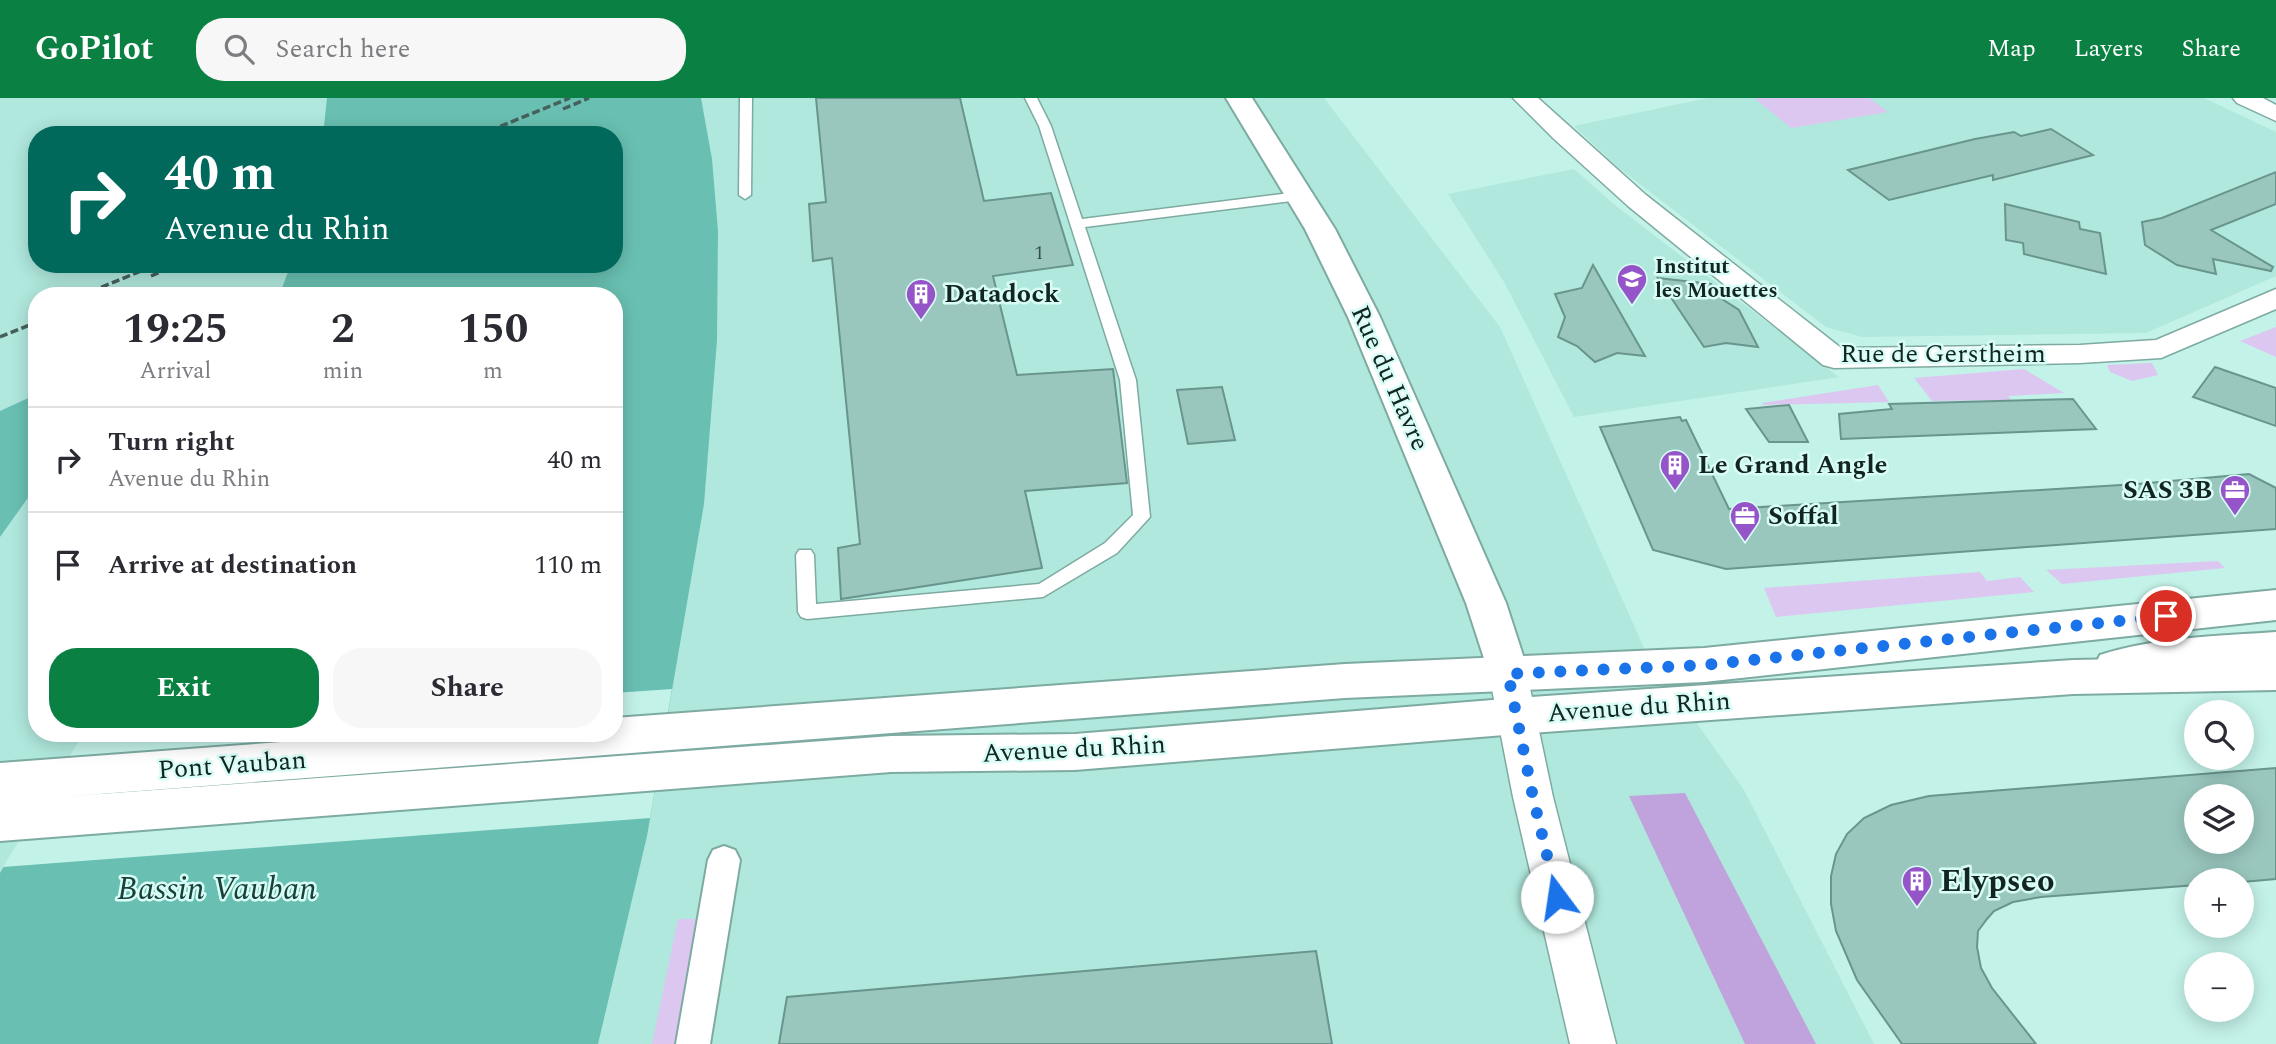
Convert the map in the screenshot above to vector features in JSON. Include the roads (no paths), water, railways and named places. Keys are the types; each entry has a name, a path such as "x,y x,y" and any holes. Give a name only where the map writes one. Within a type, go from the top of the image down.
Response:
{"main road":[{"name":"Rue du Havre","path":"1238,98 1320,229 1396,388 1486,603 1508,674"},
{"name":"Avenue du Rhin","path":"755,746 1345,681 1704,665 2276,604"},
{"path":"2073,677 2132,663 2276,648"},
{"name":"Avenue du Rhin","path":"755,746 891,754 1075,752 1517,716 2073,677 2276,673"},
{"name":"Pont Vauban","path":"0,782 755,746"},
{"name":"Pont Vauban","path":"0,821 755,746"}],"street":[{"name":"Rue de Gerstheim","path":"1525,98 1625,192 1727,270 1834,358 2080,354 2161,349 2276,299"},
{"path":"2245,98 2276,114"},
{"path":"1508,674 1533,797 1593,1044"},
{"path":"693,1044 724,860"}],"lane":[{"path":"745,195 746,98"},
{"path":"805,555 807,612 1043,590 1111,548 1142,517 1128,380 1045,126 1031,98"},
{"path":"1076,224 1299,196"}],"water":[{"name":"Bassin Vauban","path":"327,98 701,98 712,159 718,231 717,340 704,504 647,836 598,1044 0,1044 0,873 78,742 623,742 623,287 282,287 288,273 623,273 623,126 324,126"},
{"path":"28,398 28,498 0,537 0,411"}],"railway":[{"path":"501,126 570,98"},
{"path":"563,109 589,98"},
{"path":"102,287 136,273"},
{"path":"151,276 158,273"},
{"path":"0,337 28,326"}],"place":[{"name":"Institut les Mouettes","path":"1632,306"},
{"name":"Datadock","path":"921,321"},
{"name":"Le Grand Angle","path":"1675,492"},
{"name":"SAS 3B","path":"2235,517"},
{"name":"Soffal","path":"1745,543"},
{"name":"Elypseo","path":"1917,908"}]}
